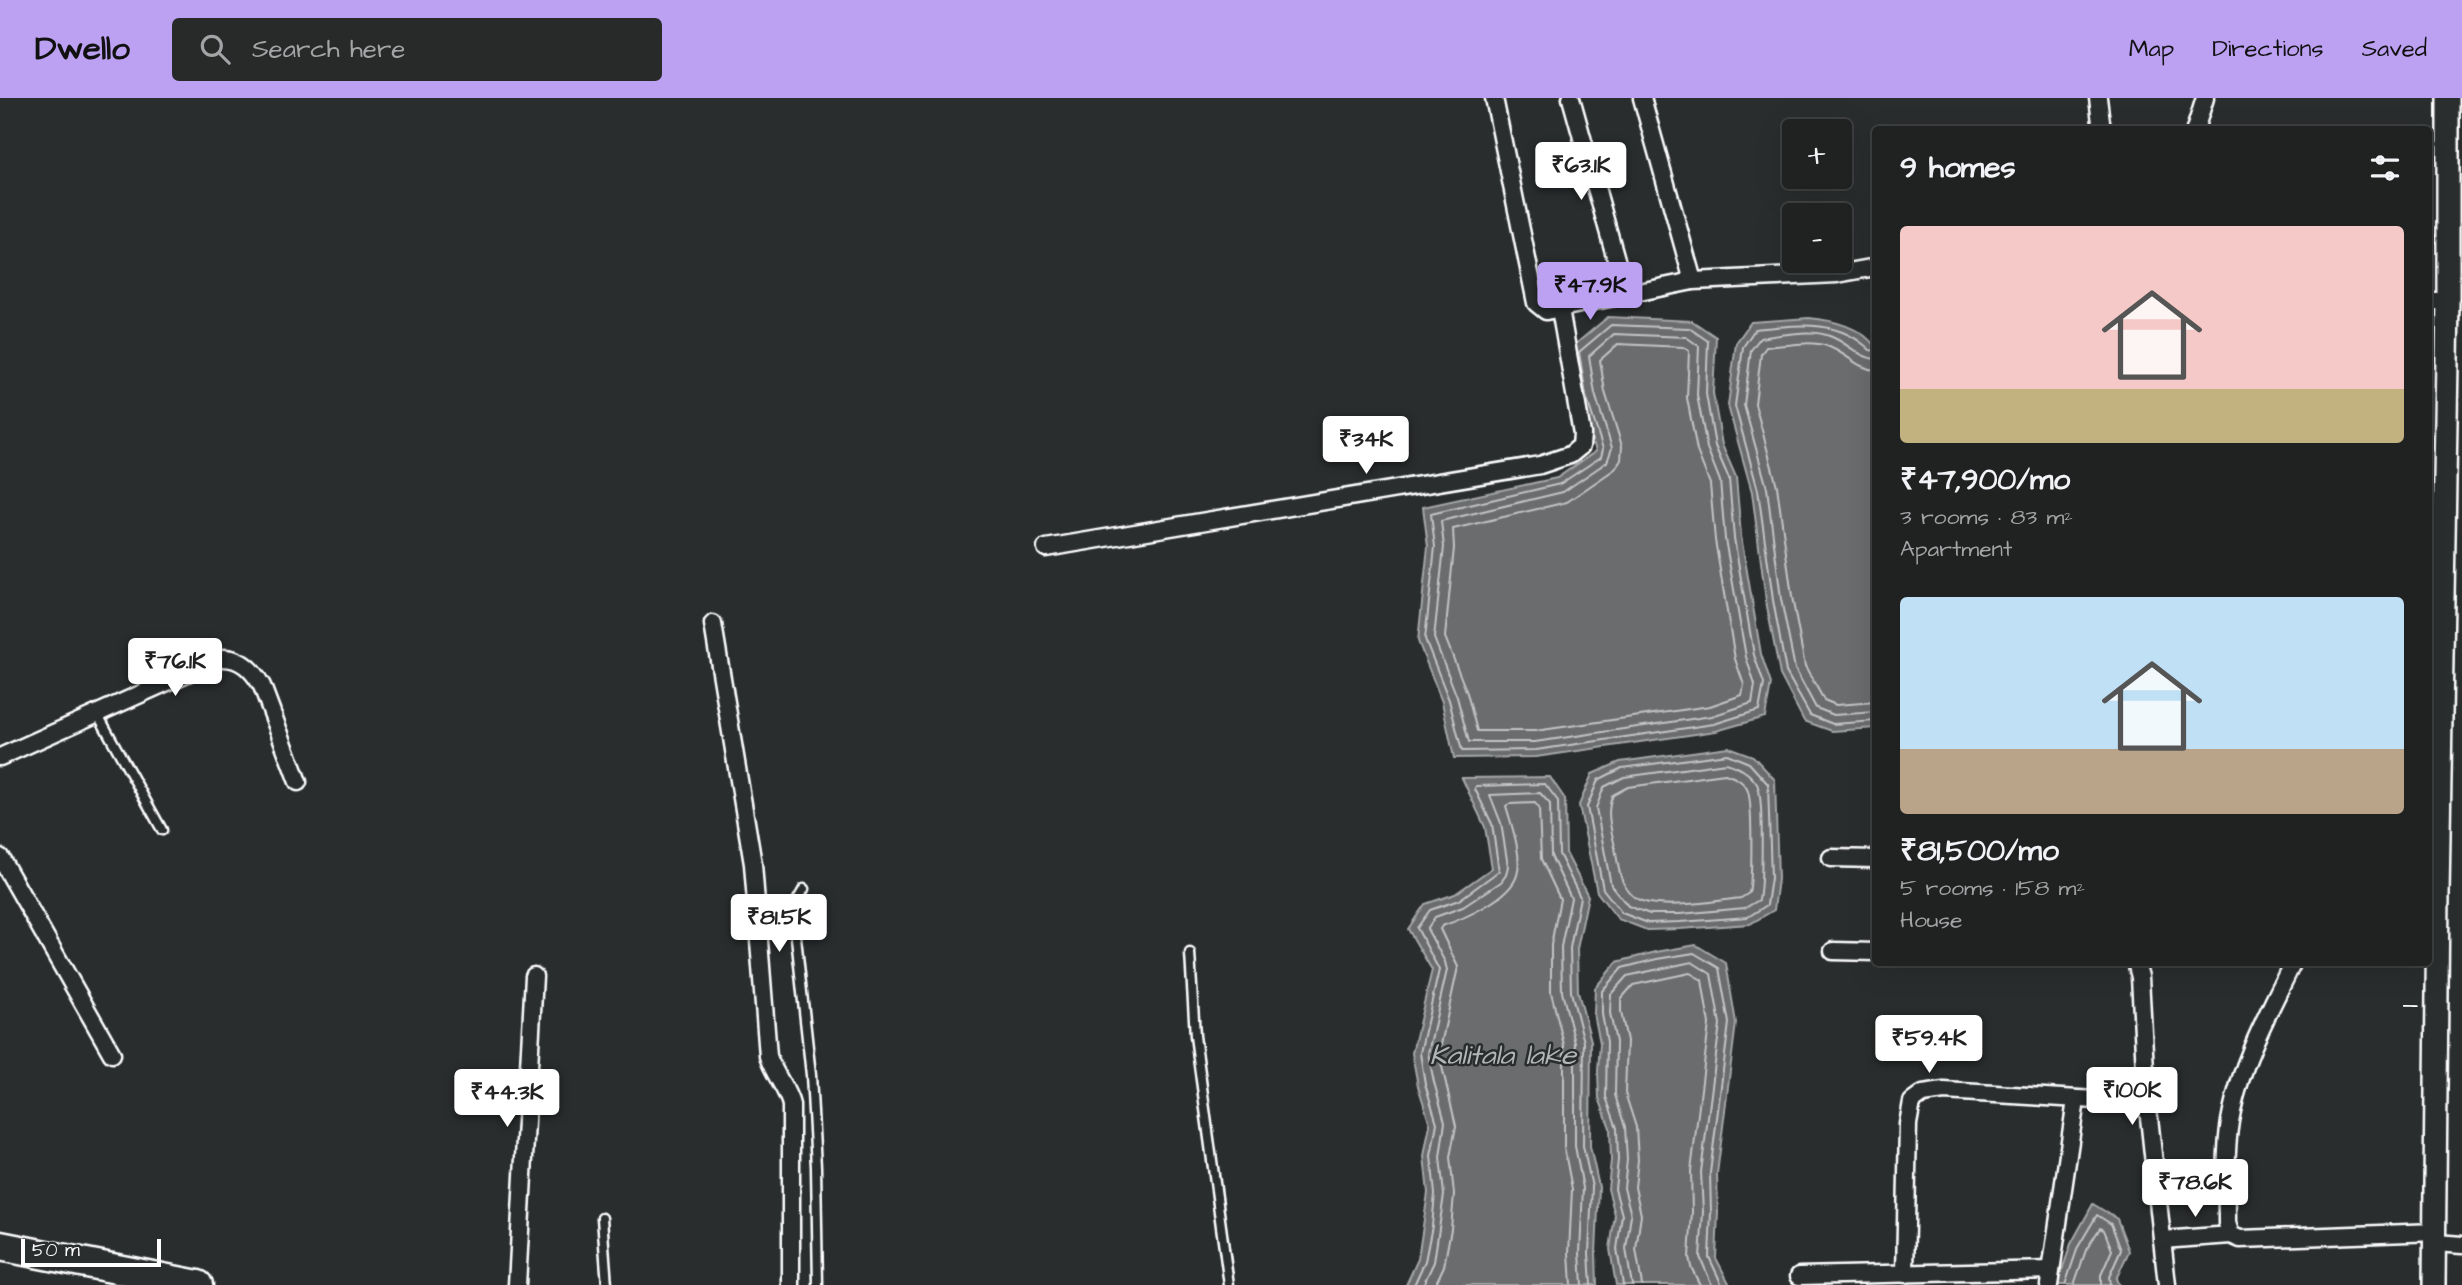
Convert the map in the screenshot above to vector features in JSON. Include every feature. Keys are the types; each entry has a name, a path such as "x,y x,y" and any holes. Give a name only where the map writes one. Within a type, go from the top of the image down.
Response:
{"highway":[{"path":"0,1246 198,1285"}],"street":[{"path":"1494,98 1536,303 1546,312 1692,281 1837,274 1872,268"},
{"path":"1571,98 1626,295"},
{"path":"1642,98 1692,281"},
{"path":"2098,98 2102,126"},
{"path":"2196,126 2205,98"},
{"name":"1","path":"2434,1285 2436,1238 2433,892 2439,301 2448,98"},
{"path":"1046,548 1541,465 1570,455 1581,446 1582,434 1560,309"},
{"path":"713,624 753,864 768,1056 773,1072 789,1096 791,1105 791,1285"},
{"path":"0,757 221,658 229,657 248,667 262,685 298,782"},
{"path":"0,857 111,1054"},
{"path":"1831,858 1872,859"},
{"path":"1833,951 1872,952"},
{"path":"2137,966 2167,1285"},
{"path":"2231,1235 2227,1223 2228,1135 2232,1110 2248,1056 2291,966"},
{"path":"517,1285 534,976"},
{"path":"1905,1274 1908,1124 1912,1102 1923,1094 1944,1091 2148,1104"},
{"path":"1799,1276 1905,1274 2050,1278 2076,1100"},
{"path":"2162,1240 2231,1235 2240,1239 2436,1238 2462,1245"}],"lane":[{"path":"97,713 162,830"},
{"path":"804,889 796,903 795,928 811,1074 818,1285"},
{"path":"1190,953 1195,1036 1229,1285"},
{"path":"602,1218 607,1285"}],"water":[{"path":"1608,317 1692,321 1716,337 1713,393 1722,445 1736,477 1741,536 1761,654 1771,684 1765,717 1716,731 1536,757 1454,758 1442,702 1418,641 1428,546 1423,507 1557,478 1596,451 1580,398 1571,348"},
{"path":"1809,318 1827,321 1855,330 1872,343 1872,728 1832,731 1804,721 1780,675 1766,601 1752,492 1728,406 1736,343 1751,322"},
{"path":"1728,747 1753,756 1775,780 1778,879 1774,910 1750,924 1680,929 1647,930 1618,919 1597,892 1579,805 1592,774 1620,762"},
{"name":"Kalitala lake","path":"1550,777 1565,799 1566,853 1588,896 1577,949 1578,992 1591,1041 1590,1146 1599,1187 1597,1285 1406,1285 1418,1259 1428,1193 1424,1156 1430,1124 1418,1086 1412,1053 1432,970 1408,929 1425,904 1455,894 1492,868 1485,827 1462,778"},
{"path":"1696,945 1726,963 1736,1023 1717,1174 1716,1258 1730,1285 1616,1285 1610,1249 1615,1215 1608,1189 1610,1128 1599,1098 1600,1043 1594,1014 1595,988 1617,962"},
{"path":"2093,1204 2117,1219 2129,1251 2116,1279 2119,1285 2057,1285 2071,1244"}]}
